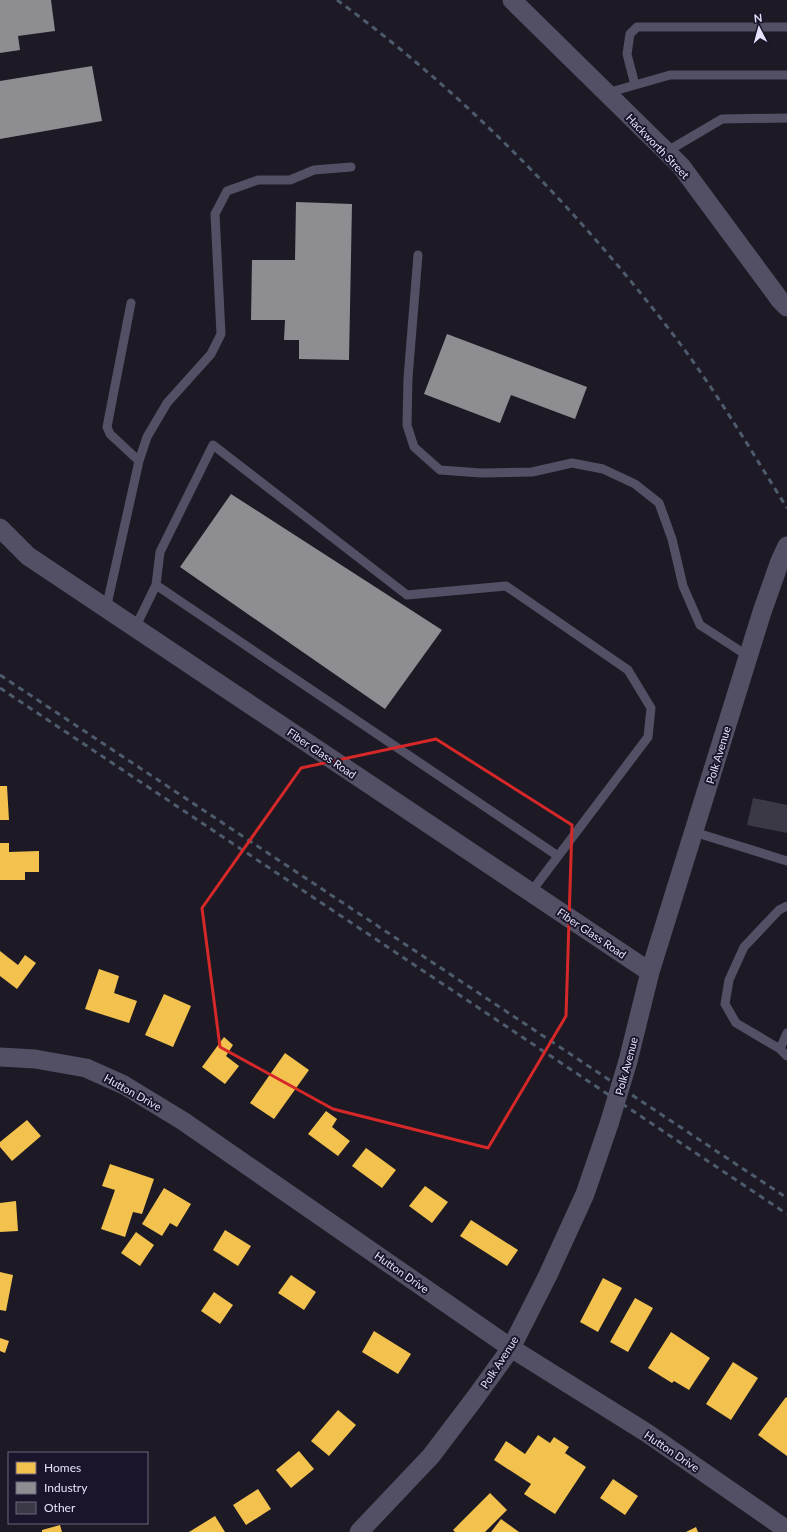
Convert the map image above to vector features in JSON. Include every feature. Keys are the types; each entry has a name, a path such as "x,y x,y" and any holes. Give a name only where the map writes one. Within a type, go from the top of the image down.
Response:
{"street":[{"name":"Hackworth Street","path":"512,0 681,166 780,300 787,307"},
{"name":"Fiber Glass Road","path":"0,528 28,556 650,972"},
{"name":"Polk Avenue","path":"359,1532 431,1456 511,1348 548,1275 585,1194 610,1124 628,1061 650,972 748,656 783,553"},
{"name":"Hutton Drive","path":"0,1057 34,1059 86,1068 124,1085 183,1121 511,1348 647,1434 787,1530"}],"lane":[{"path":"635,85 627,54 630,34 637,27 787,27"},
{"path":"607,93 670,75 787,74"},
{"path":"666,152 722,119 787,118"},
{"path":"106,609 139,461 147,437 167,402 211,354 220,334 215,214 228,191 258,180 290,180 314,170 351,166"},
{"path":"418,255 408,386 407,425 414,448 440,470 481,473 532,472 572,463 603,469 634,484 660,503 672,539 683,586 700,625 748,656"},
{"path":"131,303 107,427 110,434 139,461"},
{"path":"135,628 156,585 160,552 213,445 407,595 506,586 628,670 651,708 648,737 531,892"},
{"path":"156,585 558,856"},
{"path":"694,832 787,860"},
{"path":"787,906 779,910 744,946 728,980 726,1004 736,1023 780,1049 787,1056"},
{"path":"780,1049 787,1034"}],"highlighted area":[{"path":"436,739 572,825 566,1016 488,1148 333,1109 220,1047 202,908 301,768"}],"building: Homes":[{"path":"0,786 7,786 9,820 0,820"},
{"path":"0,843 9,843 9,852 39,851 39,872 25,872 25,880 0,880"},
{"path":"0,951 18,965 25,955 36,963 17,989 0,976"},
{"path":"99,969 119,976 114,993 137,1001 129,1023 85,1009"},
{"path":"164,994 191,1006 173,1047 145,1035"},
{"path":"224,1037 233,1045 226,1056 239,1066 225,1084 202,1067"},
{"path":"285,1053 309,1070 274,1119 250,1103"},
{"path":"326,1111 337,1119 332,1127 350,1141 338,1156 308,1134"},
{"path":"27,1120 41,1136 12,1161 0,1147 0,1142"},
{"path":"366,1148 396,1170 382,1188 352,1166"},
{"path":"110,1164 154,1179 142,1214 133,1212 125,1237 101,1229 115,1190 102,1186"},
{"path":"425,1186 448,1202 432,1223 409,1206"},
{"path":"164,1188 191,1204 177,1227 170,1223 162,1236 142,1224"},
{"path":"16,1201 18,1231 0,1232 0,1203"},
{"path":"471,1220 518,1250 507,1266 460,1236"},
{"path":"225,1230 251,1246 238,1266 213,1250"},
{"path":"136,1232 154,1245 140,1266 121,1253"},
{"path":"0,1272 13,1275 6,1311 0,1310"},
{"path":"291,1275 316,1292 304,1310 278,1293"},
{"path":"603,1278 622,1288 598,1332 580,1322"},
{"path":"214,1292 233,1305 220,1324 201,1311"},
{"path":"635,1298 653,1308 628,1352 610,1342"},
{"path":"374,1331 411,1354 398,1374 362,1352"},
{"path":"671,1332 710,1358 689,1390 674,1381 672,1383 648,1368"},
{"path":"0,1338 9,1341 5,1353 0,1351"},
{"path":"733,1362 758,1378 731,1420 706,1404"},
{"path":"786,1397 787,1398 787,1456 758,1435"},
{"path":"338,1410 356,1425 329,1456 311,1441"},
{"path":"538,1435 550,1443 554,1437 569,1447 565,1453 586,1467 555,1514 524,1494 531,1484 494,1460 506,1441 525,1454"},
{"path":"299,1451 314,1469 291,1488 276,1470"},
{"path":"613,1479 638,1496 625,1515 600,1498"},
{"path":"258,1489 271,1509 246,1525 233,1505"},
{"path":"490,1493 507,1510 485,1532 455,1532 453,1530"},
{"path":"215,1516 225,1532 189,1532"},
{"path":"501,1519 519,1532 491,1532"},
{"path":"60,1525 62,1532 42,1532 42,1530"},
{"path":"696,1527 698,1532 686,1532"}],"building: Industry":[{"path":"0,0 51,0 55,31 18,36 20,50 0,53"},
{"path":"92,66 102,121 0,139 0,81"},
{"path":"296,202 352,204 349,360 299,359 299,340 284,340 285,320 251,320 252,260 295,260"},
{"path":"447,334 587,387 575,419 511,395 500,423 424,394"},
{"path":"231,494 442,630 385,709 180,567"}],"building: Other":[{"path":"753,798 787,805 787,833 747,825"}],"railway":[{"path":"337,0 430,74 474,114 558,197 597,241 688,354 732,419 787,508"},
{"path":"0,675 787,1198"},
{"path":"0,688 787,1214"}]}
